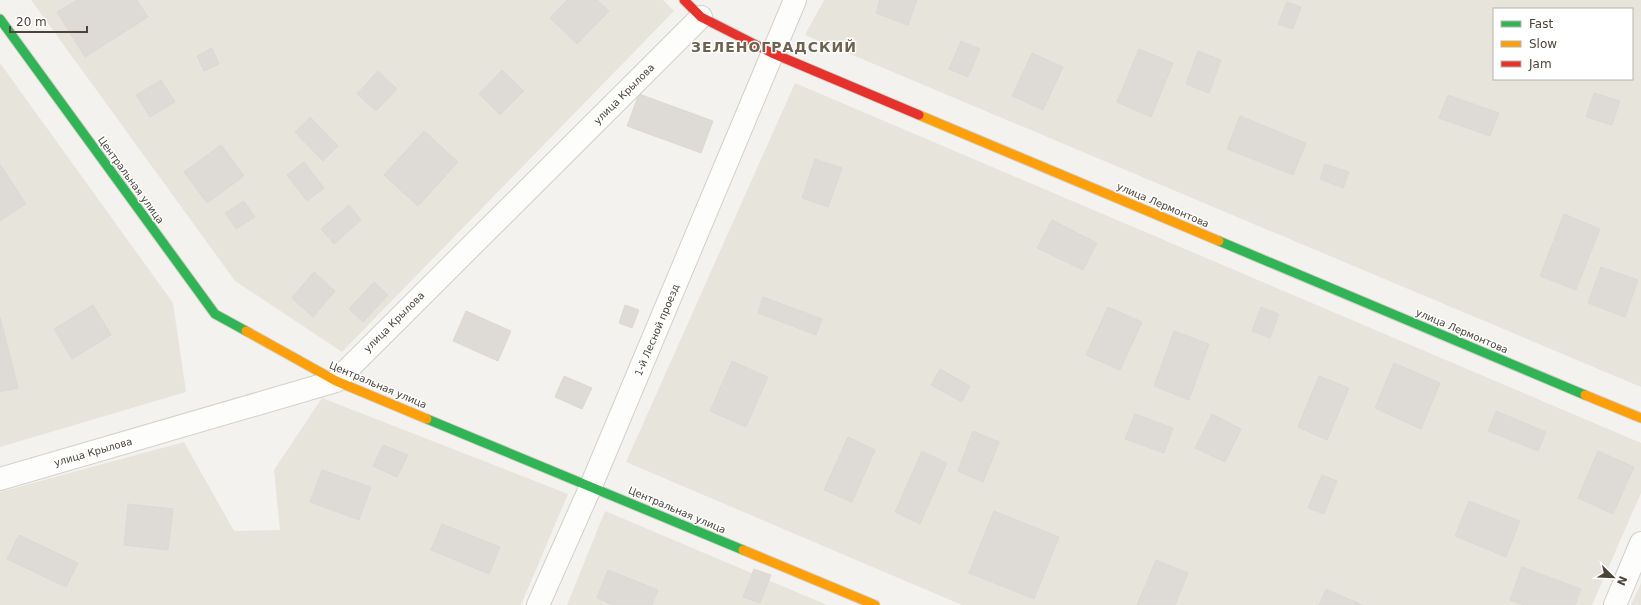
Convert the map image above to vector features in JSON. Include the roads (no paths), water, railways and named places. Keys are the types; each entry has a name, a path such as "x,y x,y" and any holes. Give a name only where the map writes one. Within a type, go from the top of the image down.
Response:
{"street":[{"name":"улица Лермонтова","path":"684,0 701,17 772,53 1641,418"},
{"path":"772,53 795,0"},
{"name":"улица Крылова","path":"0,479 336,380 701,17"},
{"name":"Центральная улица","path":"0,19 215,314 336,380 875,605"},
{"name":"1-й Лесной проезд","path":"538,605 591,486 772,53"},
{"path":"1615,605 1641,543"}],"district":[{"name":"ЗЕЛЕНОГРАДСКИЙ","path":"774,47"}]}
